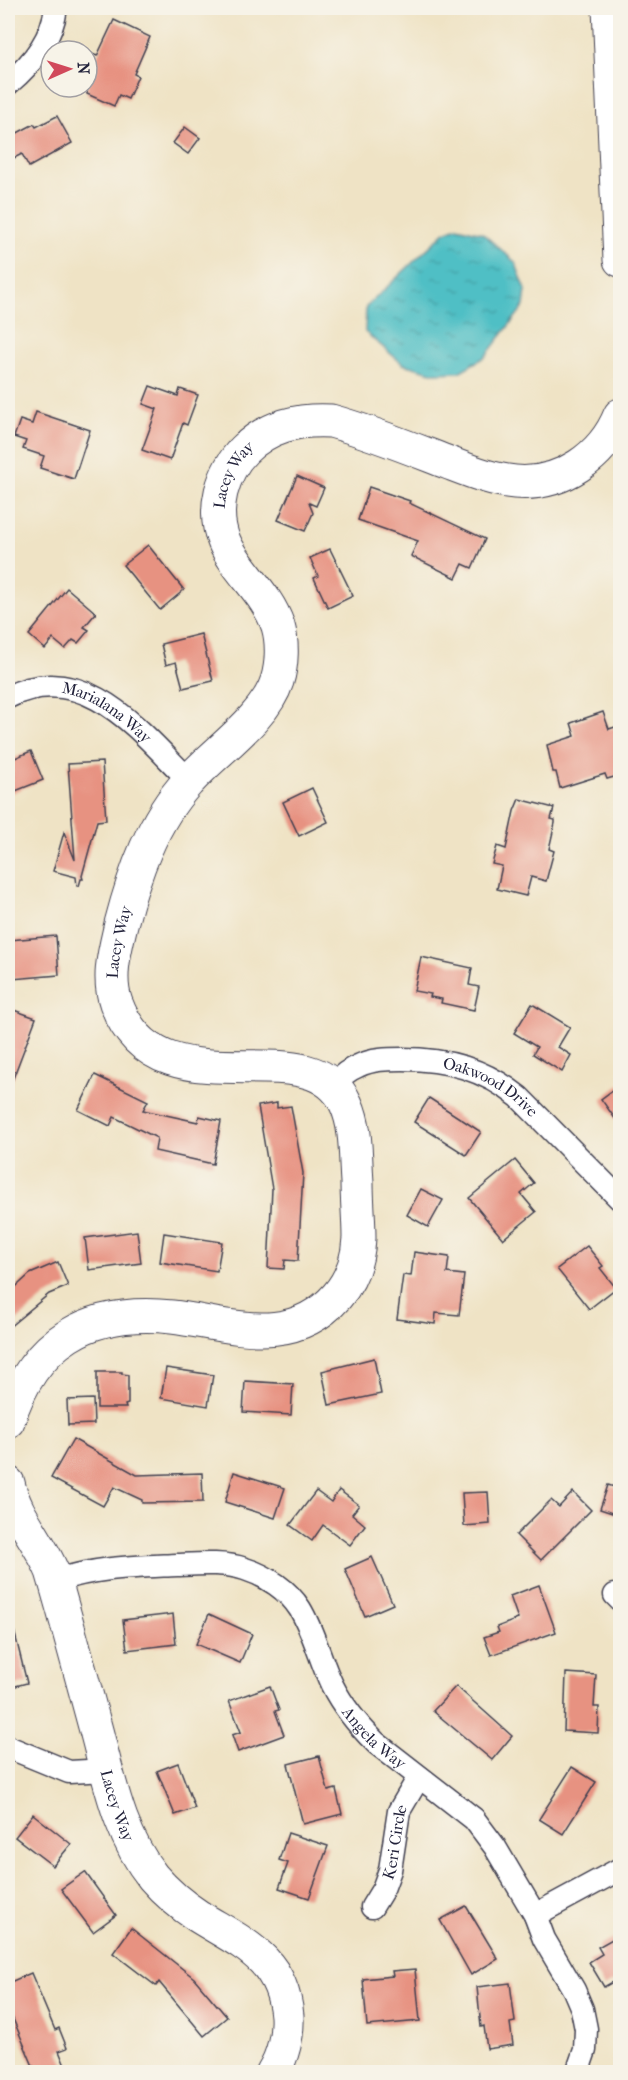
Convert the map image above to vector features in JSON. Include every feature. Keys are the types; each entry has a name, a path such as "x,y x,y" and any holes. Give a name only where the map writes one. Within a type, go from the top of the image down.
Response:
{"street":[{"path":"8,84 33,60 43,45 51,29 56,8"},
{"path":"609,8 621,260"},
{"name":"Lacey Way","path":"333,1085 322,1078 293,1069 259,1066 205,1066 175,1061 151,1049 141,1040 120,1013 115,999 111,971 128,895 161,817 189,780 265,705 275,687 280,669 281,644 276,621 268,606 239,568 223,538 219,518 220,498 229,471 236,458 259,436 274,428 308,420 331,421 486,477 516,483 544,481 579,466 590,458 608,439 621,415"},
{"name":"Marialana Way","path":"8,697 22,691 52,686 90,694 119,712 189,780"},
{"name":"Oakwood Drive","path":"333,1085 343,1074 357,1066 386,1059 428,1059 477,1071 519,1097 621,1199"},
{"path":"8,1421 20,1387 31,1370 56,1344 84,1327 119,1317 156,1316 247,1329 273,1329 299,1324 329,1305 340,1293 351,1274 358,1252 359,1239 353,1128 346,1105 333,1085"},
{"name":"Lacey Way","path":"8,1483 20,1515 47,1558 55,1581 107,1770 132,1847 153,1876 179,1903 247,1945 271,1967 283,1991 287,2020 283,2050 273,2073"},
{"name":"Angela Way","path":"55,1581 86,1572 113,1568 198,1564 231,1566 258,1574 283,1590 300,1608 332,1685 363,1729 376,1743 460,1808 485,1833 535,1915 544,1939 574,1990 582,2009 586,2040 578,2070"},
{"path":"8,1747 69,1772 107,1770"},
{"name":"Keri Circle","path":"372,1907 383,1889 390,1870 399,1811 419,1778"},
{"path":"535,1915 621,1869"}],"water":[{"path":"457,227 482,233 515,262 526,290 524,306 485,357 459,372 435,373 403,364 365,332 366,307 445,232"}],"building":[{"path":"114,20 150,37 134,74 138,76 128,99 119,95 114,106 98,99 99,52"},
{"path":"57,116 72,143 29,167 22,154 8,161 8,138 34,124 36,127"},
{"path":"185,127 200,138 188,154 173,143"},
{"path":"150,386 178,396 180,389 198,395 187,425 183,423 170,460 142,450 157,409 143,404"},
{"path":"36,412 90,430 74,479 40,468 44,456 23,449 26,441 14,437 20,420 32,424"},
{"path":"297,476 324,488 316,506 309,503 313,513 305,531 278,520"},
{"path":"369,487 410,501 409,503 485,539 472,568 463,564 456,578 411,556 418,541 358,520"},
{"path":"148,545 184,590 160,610 123,565"},
{"path":"330,549 353,596 328,608 314,578 318,576 310,558"},
{"path":"67,588 96,613 84,627 89,630 78,643 73,640 65,649 53,639 45,649 29,635"},
{"path":"201,634 213,681 183,688 176,662 166,665 161,644"},
{"path":"603,712 609,729 621,725 621,775 607,779 605,774 560,788 556,772 553,772 547,745 575,736 571,723"},
{"path":"31,751 43,780 8,794 8,761"},
{"path":"102,762 106,820 97,821 83,879 77,886 76,877 53,871 64,832 75,860 68,764"},
{"path":"312,788 328,822 299,836 283,802"},
{"path":"519,799 554,808 551,819 555,820 549,849 554,851 546,881 531,877 526,896 497,889 502,866 492,864 497,846 506,849 514,811"},
{"path":"56,936 59,975 12,979 9,940"},
{"path":"421,957 472,968 469,985 479,987 474,1010 441,1003 442,999 430,997 431,994 414,991"},
{"path":"532,1004 570,1027 558,1047 571,1055 562,1072 533,1054 537,1047 514,1033"},
{"path":"8,1008 36,1018 9,1089 8,1089"},
{"path":"95,1075 148,1101 143,1110 198,1122 199,1116 221,1121 213,1164 155,1151 157,1138 114,1117 110,1126 78,1110"},
{"path":"621,1084 621,1127 601,1099"},
{"path":"429,1098 481,1132 466,1155 414,1122"},
{"path":"277,1103 277,1108 291,1106 303,1173 298,1261 285,1260 284,1269 268,1268 272,1189 258,1106"},
{"path":"515,1160 534,1183 521,1194 536,1212 503,1239 469,1198"},
{"path":"421,1189 443,1200 428,1227 407,1215"},
{"path":"137,1231 141,1263 89,1270 85,1238"},
{"path":"164,1233 222,1242 217,1271 160,1262"},
{"path":"587,1246 603,1266 600,1268 616,1288 589,1309 557,1269"},
{"path":"414,1252 449,1257 447,1273 464,1275 459,1315 436,1313 435,1324 397,1319 403,1275 411,1276"},
{"path":"58,1262 68,1286 49,1294 8,1328 8,1294 30,1274"},
{"path":"374,1358 381,1394 329,1405 322,1371"},
{"path":"166,1368 213,1375 208,1406 161,1398"},
{"path":"97,1372 122,1372 128,1375 126,1408 97,1408"},
{"path":"245,1381 293,1384 291,1415 243,1412"},
{"path":"93,1399 94,1424 68,1425 67,1400"},
{"path":"73,1439 137,1475 202,1473 203,1502 142,1503 142,1500 114,1487 103,1506 51,1478"},
{"path":"234,1472 285,1488 275,1518 225,1502"},
{"path":"608,1485 621,1489 621,1516 600,1509"},
{"path":"339,1490 359,1505 352,1514 365,1525 350,1545 323,1525 312,1541 290,1525 316,1491 331,1502"},
{"path":"488,1492 490,1524 464,1526 462,1493"},
{"path":"573,1492 591,1510 541,1560 516,1535 551,1500 559,1507"},
{"path":"372,1557 393,1604 365,1616 345,1569"},
{"path":"539,1585 556,1632 491,1655 484,1637 499,1632 497,1627 518,1619 510,1596"},
{"path":"173,1614 176,1644 127,1650 123,1620"},
{"path":"209,1614 252,1634 240,1663 196,1644"},
{"path":"14,1630 27,1683 8,1688 8,1631"},
{"path":"566,1673 596,1675 594,1707 599,1707 598,1733 564,1731"},
{"path":"270,1686 279,1710 275,1711 284,1735 238,1752 232,1735 241,1732 229,1701"},
{"path":"456,1686 512,1736 492,1760 433,1711"},
{"path":"319,1756 328,1791 336,1789 342,1814 303,1824 288,1764"},
{"path":"178,1763 195,1808 175,1815 157,1771"},
{"path":"572,1767 596,1782 563,1834 539,1819"},
{"path":"33,1814 71,1844 53,1866 15,1837"},
{"path":"288,1833 328,1846 309,1898 279,1888 288,1863 279,1860"},
{"path":"85,1872 116,1915 93,1932 61,1889"},
{"path":"466,1906 498,1959 471,1975 440,1920"},
{"path":"131,1928 194,1978 227,2017 204,2036 159,1982 156,1986 113,1953"},
{"path":"621,1934 621,1983 618,1979 604,1987 589,1962 602,1954 598,1947"},
{"path":"415,1969 420,2021 367,2026 363,1979 393,1976 392,1971"},
{"path":"31,1973 55,2030 59,2028 67,2048 59,2051 68,2073 36,2073 8,2007 8,1983"},
{"path":"510,1983 515,2022 510,2023 513,2045 487,2049 484,2026 481,2027 477,1987"}]}
